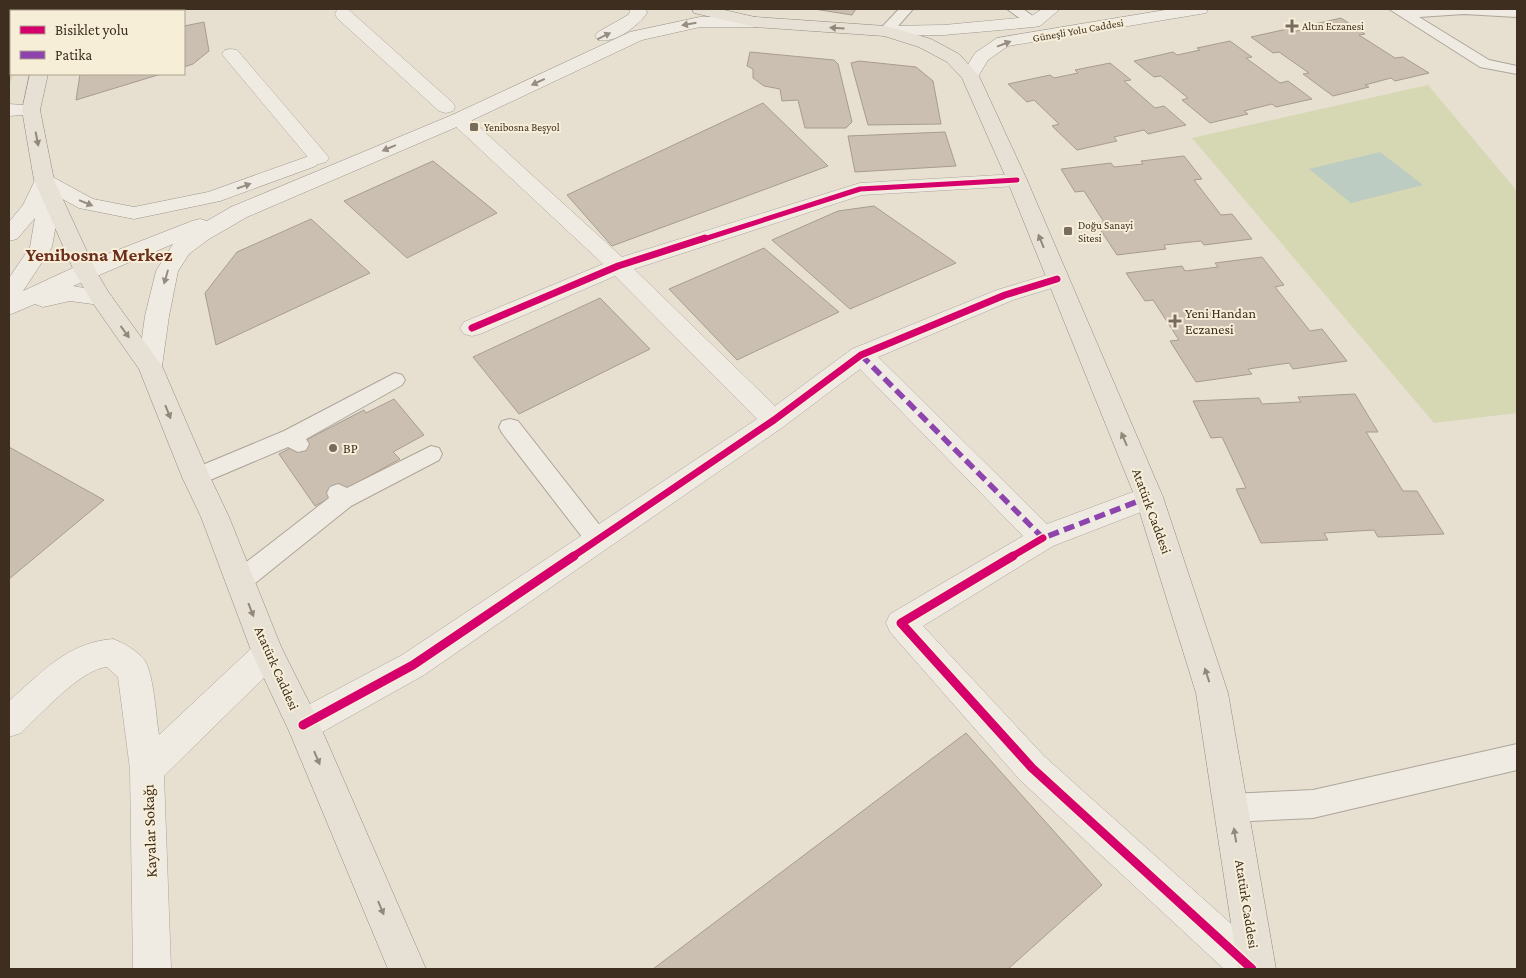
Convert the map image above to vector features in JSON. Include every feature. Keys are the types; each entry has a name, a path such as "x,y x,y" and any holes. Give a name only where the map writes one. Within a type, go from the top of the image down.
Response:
{"main road":[{"path":"700,9 755,22 886,31 926,42 952,58 970,76"},
{"path":"31,110 39,75"},
{"name":"Atatürk Caddesi","path":"970,76 1017,180 1149,497 1212,693 1257,969"},
{"name":"Atatürk Caddesi","path":"31,110 44,180 85,271 100,297 150,366 196,477 215,517 268,653 303,725 407,969"}],"street":[{"path":"9,307 85,271 238,212 452,113 622,27 634,19 639,13 638,9"},
{"path":"1034,22 1052,9"},
{"name":"Güneşli Yolu Caddesi","path":"886,31 944,30 1034,22 1126,9"},
{"name":"Güneşli Yolu Caddesi","path":"970,76 981,58 1003,42 1200,9"},
{"path":"343,14 618,266 774,420"},
{"path":"44,180 86,204 134,213 214,197 397,128 452,113 636,36 700,22 755,22"},
{"path":"231,54 319,158"},
{"path":"9,110 31,110"},
{"path":"9,234 21,223 37,202 44,180"},
{"path":"9,293 13,290 41,247 46,218 44,180"},
{"path":"472,328 618,266 860,189 1017,180"},
{"path":"150,366 157,316 167,271 181,249 201,234 238,212"},
{"path":"303,725 413,665 774,420 861,355 1005,295 1057,279"},
{"path":"9,311 50,297 70,293 100,297"},
{"path":"861,355 1043,538"},
{"path":"1149,497 1043,538 901,623 1032,768 1252,969"},
{"path":"9,722 70,667 95,654 113,653 133,670 147,769"},
{"name":"Kayalar Sokağı","path":"152,969 147,769 268,653"}],"lane":[{"path":"886,31 906,9"},
{"path":"1014,9 1034,22"},
{"path":"1400,11 1464,10 1517,13"},
{"path":"1400,11 1485,64 1517,70"},
{"path":"196,477 295,441 395,380"},
{"path":"510,427 597,539"},
{"path":"240,581 341,496 431,454"},
{"path":"1231,808 1313,804 1517,757"}],"green space":[{"path":"9,9 33,9 10,10 10,75 13,75 9,87"},
{"path":"1428,85 1517,191 1517,413 1434,423 1192,138"}],"shaded area":[{"path":"1380,152 1423,185 1351,203 1309,169"}],"building":[{"path":"814,9 856,9 852,15"},
{"path":"1341,18 1365,34 1359,35 1395,58 1403,57 1429,73 1395,81 1391,78 1365,85 1369,87 1333,96 1303,74 1309,73 1279,52 1273,53 1251,37 1287,29 1292,32 1313,27 1310,25"},
{"path":"204,22 209,51 193,64 185,67 185,26"},
{"path":"1230,41 1252,57 1246,58 1280,83 1288,81 1312,99 1276,107 1272,104 1244,111 1248,114 1210,123 1182,100 1188,98 1161,76 1154,77 1134,61 1173,52 1177,55 1200,50 1197,48"},
{"path":"750,52 834,60 838,64 852,122 846,128 805,128 798,100 782,101 780,89 764,86 753,78 753,69 747,66"},
{"path":"859,61 916,67 933,81 941,124 868,125 851,63"},
{"path":"1110,63 1131,80 1124,81 1155,108 1164,106 1186,125 1148,134 1144,130 1114,137 1117,141 1077,150 1052,126 1059,124 1034,100 1027,102 1008,84 1050,75 1054,78 1078,73 1075,70"},
{"path":"80,75 158,75 76,100"},
{"path":"763,103 828,166 612,246 567,195"},
{"path":"945,132 956,166 855,172 848,136"},
{"path":"1184,156 1202,179 1194,180 1221,215 1232,214 1252,239 1204,245 1201,241 1164,245 1166,249 1117,255 1096,223 1104,222 1084,191 1075,192 1061,169 1111,163 1114,167 1143,164 1141,161"},
{"path":"433,161 497,213 407,258 344,201"},
{"path":"874,206 956,263 850,309 772,240 838,211"},
{"path":"311,219 370,273 216,345 205,293 237,252"},
{"path":"764,248 839,312 737,360 669,289"},
{"path":"1262,257 1284,285 1275,287 1310,331 1322,329 1347,361 1293,369 1289,363 1248,369 1252,374 1196,382 1170,341 1179,340 1153,300 1145,301 1126,273 1182,266 1185,271 1218,267 1215,263"},
{"path":"600,298 650,349 519,414 473,357"},
{"path":"1355,394 1378,432 1366,432 1403,491 1417,491 1444,534 1378,537 1374,530 1324,533 1328,540 1261,543 1236,489 1246,488 1222,437 1211,438 1193,401 1259,398 1262,404 1301,402 1298,397"},
{"path":"394,399 424,435 393,452 400,459 315,506 279,454 364,410 366,413"},
{"path":"9,447 104,500 9,579"},
{"path":"966,733 1102,885 1008,969 653,969"}],"marked path":[{"path":"861,355 1043,538 1149,497"}],"cycle path":[{"path":"472,328 618,266 860,189 1017,180"},
{"path":"303,725 413,665 774,420 861,355 1005,295 1057,279"},
{"path":"1043,538 901,623 1032,768 1252,969"}],"place":[{"name":"Altın Eczanesi","path":"1292,26"},
{"name":"Yenibosna Beşyol","path":"474,127"},
{"name":"Doğu Sanayi Sitesi","path":"1068,231"},
{"name":"Yeni Handan Eczanesi","path":"1175,321"},
{"name":"BP","path":"333,448"}],"district":[{"name":"Yenibosna Merkez","path":"99,254"}]}
